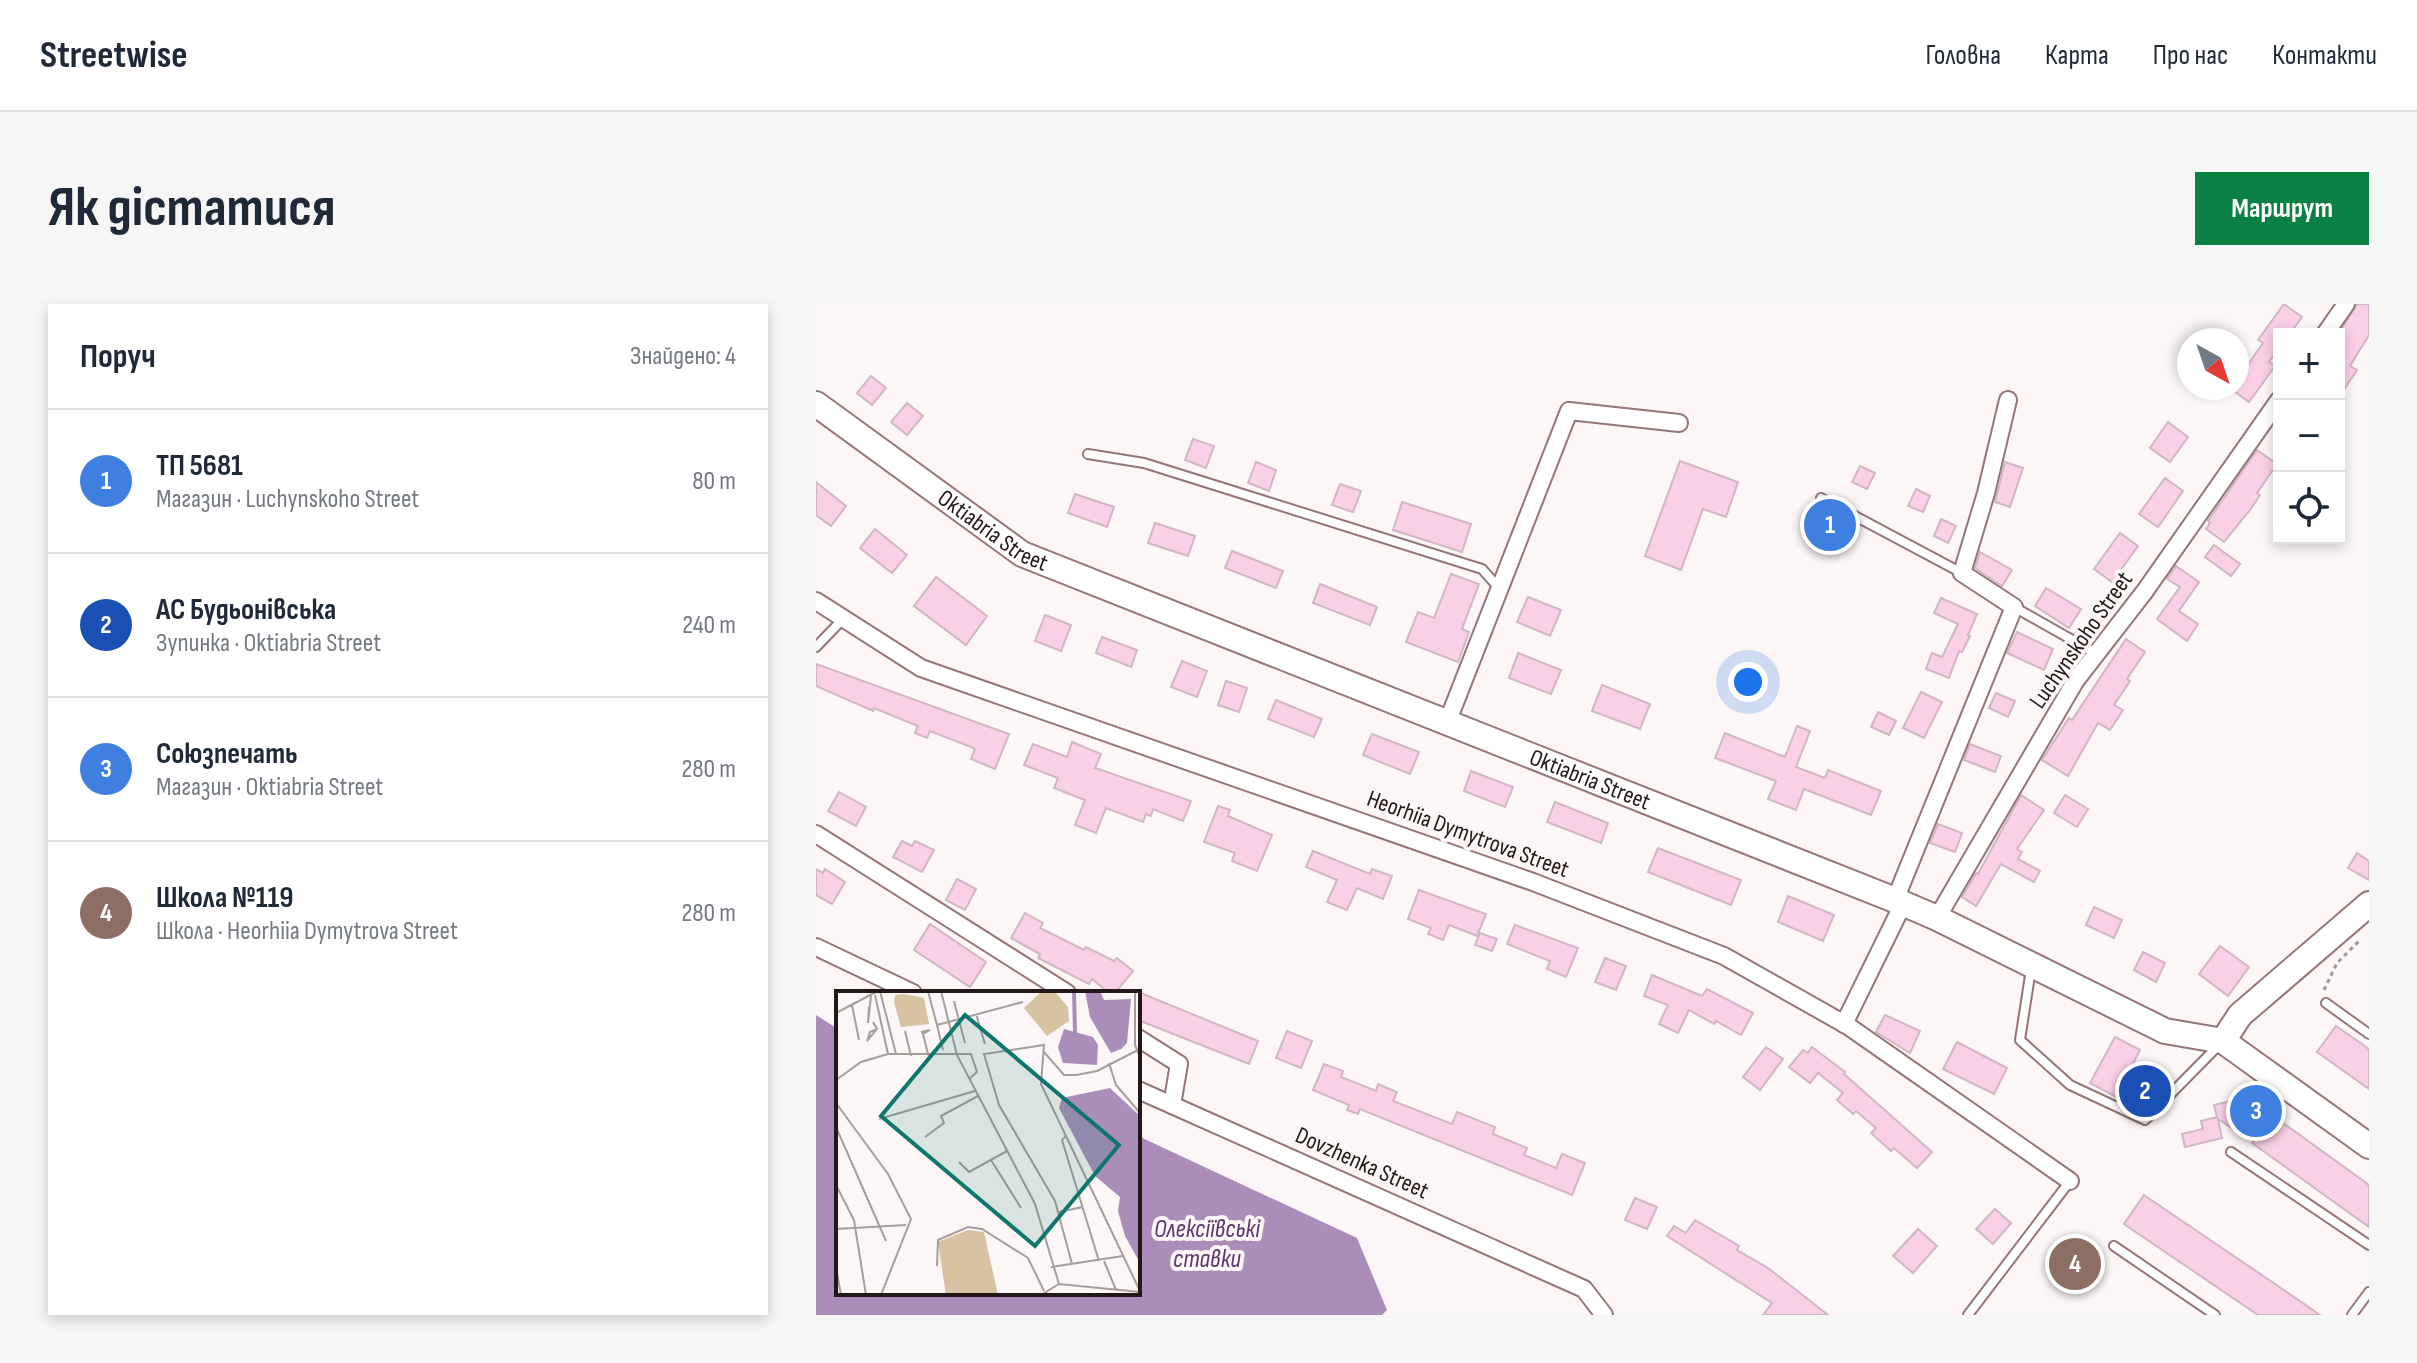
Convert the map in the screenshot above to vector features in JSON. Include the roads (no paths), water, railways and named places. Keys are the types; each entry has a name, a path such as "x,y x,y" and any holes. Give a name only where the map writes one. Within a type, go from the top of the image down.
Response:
{"street":[{"path":"2329,328 2346,304"},
{"path":"1844,1024 1899,902 2014,607 1962,573 1986,493 2008,400"},
{"name":"Oktiabria Street","path":"816,404 1022,554 1899,902 2165,1031 2223,1041 2369,1146"},
{"name":"Luchynskoho Street","path":"1937,918 2076,680 2145,591 2273,409"},
{"path":"1447,723 1569,411 1679,423"},
{"name":"Heorhiia Dymytrova Street","path":"816,601 921,668 1533,882 1724,956 1844,1024 2070,1181"},
{"path":"816,834 1064,991"},
{"path":"2223,1041 2240,1015 2369,904"},
{"path":"816,947 909,991"},
{"path":"1140,1039 1179,1064 1172,1105"},
{"name":"Dovzhenka Street","path":"1140,1091 1584,1289 1604,1315"}],"lane":[{"path":"1088,454 1144,463 1482,569 1499,588"},
{"path":"1821,498 1962,573"},
{"path":"2014,607 2097,654"},
{"path":"816,647 842,620"},
{"path":"2032,964 2020,1040 2070,1085 2145,1120 2223,1041"},
{"path":"2326,1003 2369,1034"},
{"path":"2231,1152 2369,1245"},
{"path":"1968,1315 2070,1181"},
{"path":"2114,1246 2215,1315"},
{"path":"2352,1315 2369,1292"}],"water":[{"name":"Олексіївські ставки","path":"816,1015 836,1028 836,1295 1140,1295 1140,1137 1357,1238 1387,1310 1382,1315 816,1315"}],"place":[{"name":"ТП 5681","path":"1830,525"},
{"name":"АС Будьонівська","path":"2145,1091"},
{"name":"Союзпечать","path":"2256,1111"},
{"name":"Школа №119","path":"2075,1264"}]}
